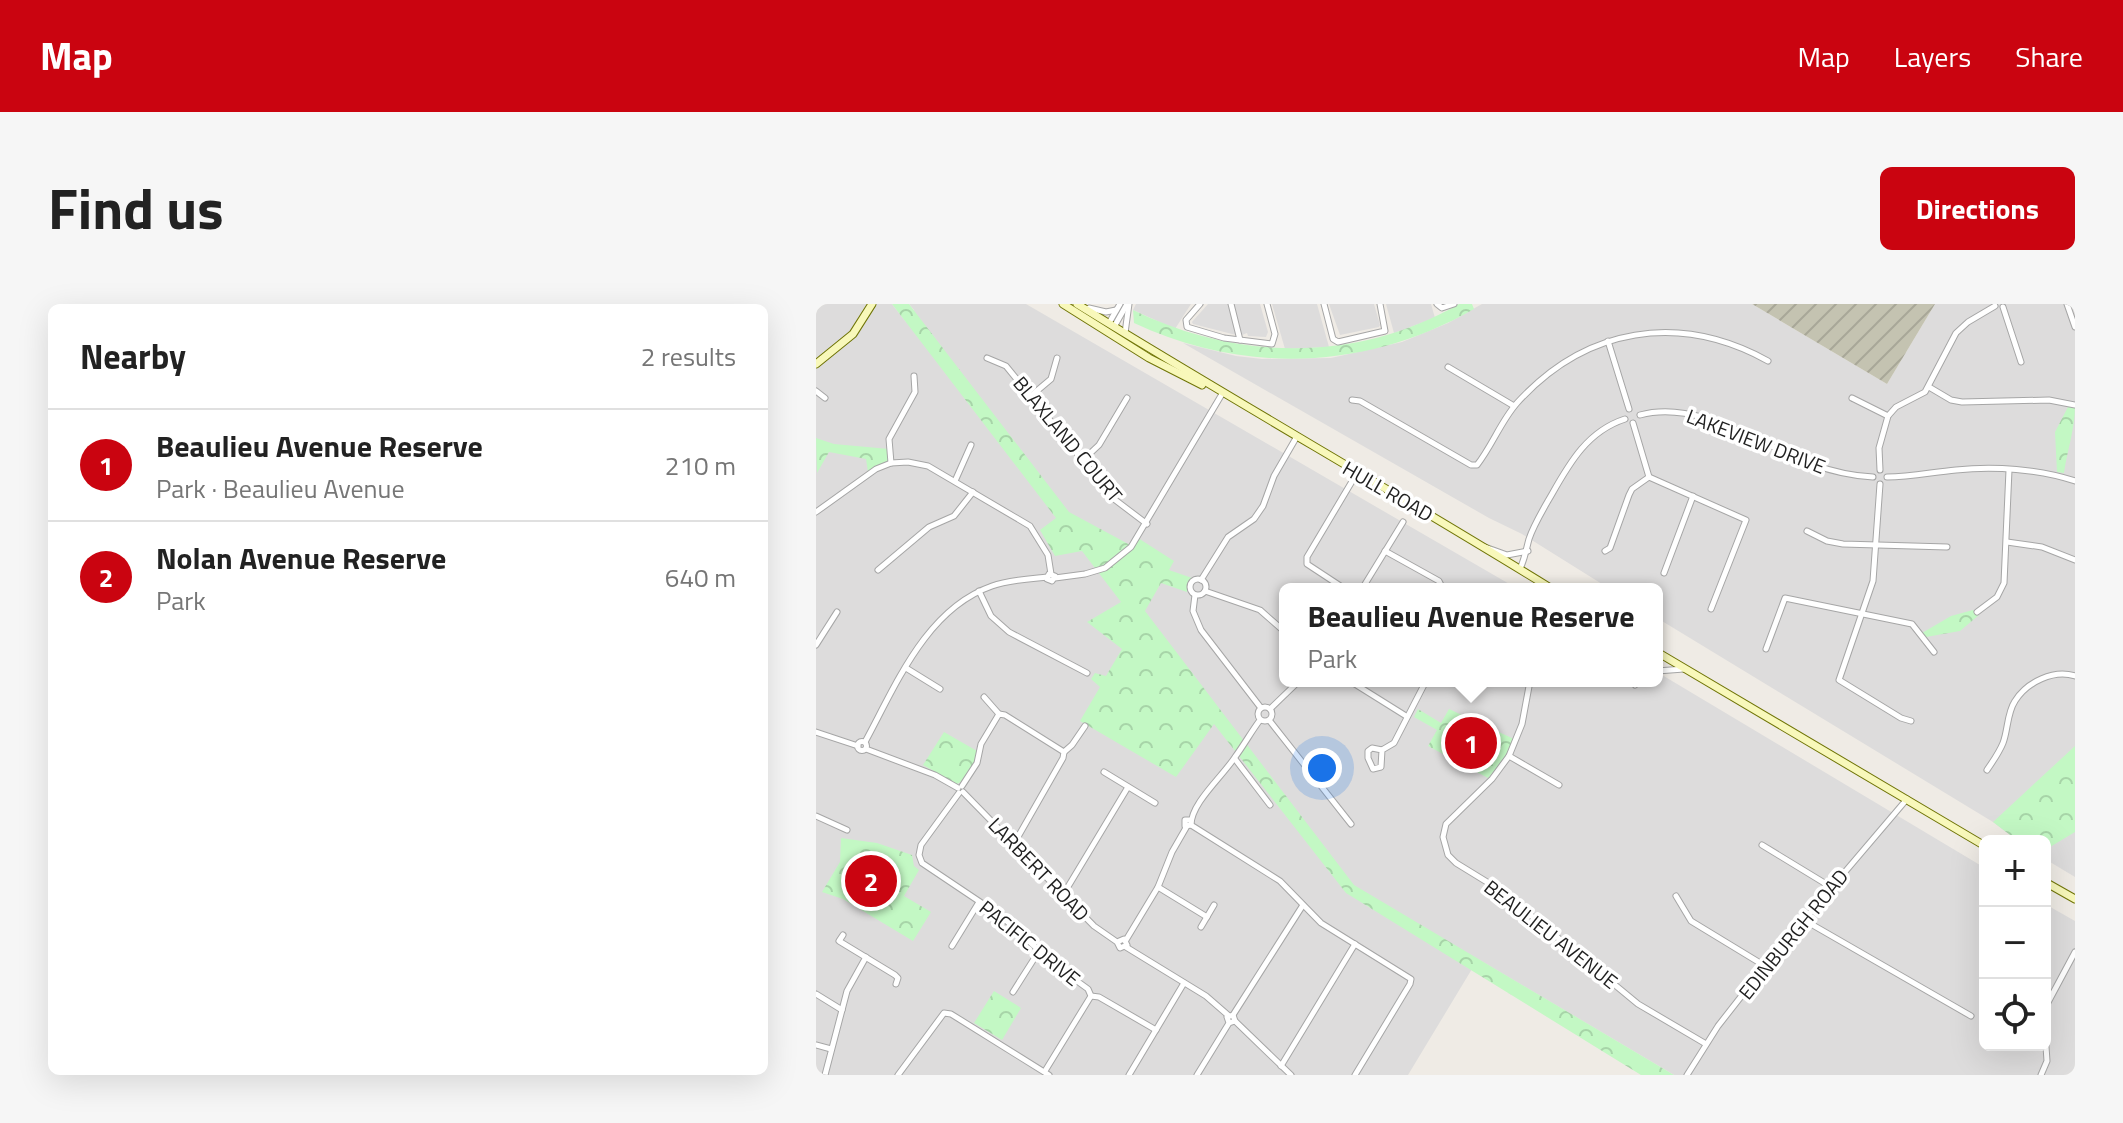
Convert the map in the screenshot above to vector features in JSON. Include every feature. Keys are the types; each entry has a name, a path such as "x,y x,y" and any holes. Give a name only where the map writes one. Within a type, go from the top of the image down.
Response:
{"main road":[{"path":"816,364 853,334 872,304"},
{"name":"HULL ROAD","path":"1063,304 1109,329 1125,333 1222,394 1542,583"},
{"name":"HULL ROAD","path":"1079,304 1149,358 1222,394"},
{"path":"1663,656 1979,842"},
{"path":"2051,885 2075,899"}],"street":[{"path":"1079,304 1099,311 1118,307"},
{"path":"1109,329 1128,304"},
{"path":"1125,333 1128,304"},
{"path":"1200,304 1186,320 1187,327 1240,340 1274,342 1275,334 1267,304"},
{"path":"1231,304 1240,340"},
{"path":"1324,304 1333,339 1338,342 1385,331 1380,304"},
{"path":"1437,304 1442,308 1454,304"},
{"path":"2067,304 2075,327"},
{"path":"1880,484 1873,477 1880,470 1879,448 1888,416 1896,407 1920,396 1929,387 1937,365 1956,333 1968,322 2000,305 2021,362"},
{"path":"1109,329 1118,307"},
{"path":"1352,400 1360,401 1471,465 1477,465 1514,406 1562,363 1608,341 1644,333 1694,335 1724,341 1768,361"},
{"path":"1608,341 1629,409"},
{"name":"BLAXLAND COURT","path":"987,358 1006,366 1114,499 1147,524"},
{"path":"1032,395 1051,379 1057,358"},
{"path":"1448,367 1514,406"},
{"path":"891,463 889,439 915,392 914,376"},
{"path":"1929,387 1951,400 1962,402 2049,400 2075,405"},
{"path":"816,391 825,398"},
{"path":"816,732 858,746 860,742 865,745 906,668 939,621 957,604 979,591 1000,584 1085,574 1110,565 1131,547 1147,524 1222,394"},
{"path":"1084,459 1099,445 1127,398"},
{"path":"1852,398 1888,416"},
{"path":"1625,419 1625,412 1636,409 1640,415 1633,423"},
{"name":"LAKEVIEW DRIVE","path":"1640,415 1659,411 1690,413 1813,464 1846,474 1873,477"},
{"path":"1625,419 1633,423 1649,477"},
{"path":"1520,569 1540,514 1573,457 1594,436 1625,419"},
{"path":"1201,580 1228,537 1254,519 1263,506 1274,476 1296,438"},
{"path":"955,482 971,445"},
{"path":"816,512 876,469 891,463 908,462 928,466 1030,526 1043,544 1051,576"},
{"path":"1880,470 1887,477"},
{"path":"1887,477 1922,476 1956,470 2009,470 2044,473 2075,481"},
{"path":"1977,612 2002,591 2006,573 2009,470"},
{"path":"1336,583 1307,564 1307,557 1357,473"},
{"path":"1649,477 1746,520 1711,609"},
{"path":"1605,551 1610,548 1632,489 1649,477"},
{"path":"1880,484 1887,477"},
{"path":"1880,484 1873,581 1839,680 1911,721"},
{"path":"878,570 929,527 954,516 973,492"},
{"path":"1664,573 1693,496"},
{"path":"1366,583 1403,522"},
{"path":"1807,531 1827,541 1843,544 1947,547"},
{"path":"2007,542 2042,547 2075,560"},
{"path":"1484,546 1511,556 1528,551"},
{"path":"1385,551 1437,583"},
{"path":"1205,591 1205,583 1201,580 1196,579 1190,584 1195,595 1193,611 1201,630 1261,708 1270,709"},
{"path":"979,591 991,616 1009,632 1087,673"},
{"path":"1195,595 1205,591"},
{"path":"1205,591 1260,610 1279,627"},
{"path":"1766,649 1785,598 1912,624 1934,652"},
{"path":"816,645 837,612"},
{"path":"906,668 940,689"},
{"path":"1663,671 1685,669"},
{"path":"1987,770 2003,743 2014,702 2022,693 2048,676 2058,673 2075,676"},
{"path":"1270,709 1293,687"},
{"path":"1360,687 1406,716"},
{"path":"1382,750 1394,743 1423,687"},
{"name":"BEAULIEU AVENUE","path":"1529,687 1522,724 1509,756 1492,779 1449,819 1443,837 1448,855 1500,890 1638,1004 1706,1044"},
{"path":"961,790 977,763 981,744 999,714 997,708 984,697"},
{"path":"1260,720 1257,714 1261,708"},
{"path":"1269,720 1272,715 1270,709"},
{"path":"999,714 1064,752"},
{"path":"1260,720 1269,720"},
{"path":"1260,720 1235,759 1206,794 1172,852 1158,887 1126,940 1126,947 1206,996 1291,1075"},
{"path":"1269,720 1351,824"},
{"path":"1015,842 1064,752 1085,726"},
{"name":"LARBERT ROAD","path":"865,745 935,775 961,790 1094,926 1117,942 1120,948 1126,947"},
{"path":"1509,756 1559,785"},
{"path":"1235,759 1270,805"},
{"path":"1104,772 1155,803"},
{"path":"1063,895 1128,787"},
{"name":"PACIFIC DRIVE","path":"961,790 927,835 919,855 922,863 1001,916 1088,989 1091,996 1047,1073"},
{"name":"EDINBURGH ROAD","path":"1687,1075 1706,1044 1765,966 1907,799"},
{"path":"816,816 847,830"},
{"path":"1189,824 1280,881 1321,923 1411,979 1355,1075"},
{"path":"1762,845 1831,887"},
{"path":"1158,887 1207,917"},
{"path":"1676,896 1691,921 1765,966"},
{"path":"952,946 979,902"},
{"path":"1197,1075 1303,904"},
{"path":"1201,927 1214,905"},
{"path":"1804,920 1971,1016"},
{"path":"843,935 839,941 895,975 898,978 896,984"},
{"path":"1117,942 1126,940"},
{"path":"1281,1066 1355,944"},
{"path":"1013,992 1039,951"},
{"path":"2051,997 2075,952"},
{"path":"825,1075 850,984 866,957"},
{"path":"1129,1075 1184,983"},
{"path":"816,994 842,1010"},
{"path":"1091,996 1099,997 1156,1030"},
{"path":"908,1075 899,1073 940,1015 951,1014 1047,1073"},
{"path":"816,1045 831,1049"},
{"path":"2041,1075 2047,1061 2046,1051"}],"shaded area":[{"path":"824,304 892,304 906,322 914,310 909,304 1026,304 1508,583 1279,583 1279,687 1663,687 1663,676 1979,864 1979,1051 2051,1051 2051,907 2075,921 2075,1075 1674,1075 1478,959 1408,1075 816,1075 816,311"},
{"path":"1136,304 1191,304 1175,329 1133,310"},
{"path":"1208,304 1228,304 1236,335 1193,324"},
{"path":"1234,304 1260,304 1268,332 1266,337 1248,336 1247,333 1242,335"},
{"path":"1272,304 1317,304 1329,347 1285,349"},
{"path":"1329,304 1374,304 1380,325 1340,335"},
{"path":"1386,304 1431,304 1435,318 1394,333"},
{"path":"1482,304 1752,304 1887,384 1935,304 2075,304 2075,877 2051,863 2051,835 2010,835 1663,622 1663,583 1600,583 1522,534 1183,343 1262,359 1331,358 1402,342 1448,323"},
{"path":"1752,304 1935,304 1887,384"}],"green space":[{"path":"892,304 909,304 1069,512 1132,546 1138,538 1174,561 1169,570 1192,578 1187,584 1187,592 1161,583 1145,611 1354,885 1674,1075 1641,1075 1346,893 1214,724 1176,777 1080,721 1100,687 1091,679 1095,673 1106,676 1122,649 1087,622 1121,602 1082,551 1055,556 1040,530 1056,518"},
{"path":"1459,304 1472,304 1474,309 1433,329 1391,344 1349,354 1306,358 1263,358 1176,340 1134,323 1133,310 1213,339 1255,346 1297,348 1338,345 1380,337 1420,323"},
{"path":"2069,405 2075,406 2075,415 2064,473 2057,472 2055,432"},
{"path":"816,438 834,444 889,449 890,462 868,472 866,459 829,452 817,473"},
{"path":"1973,610 1979,615 1960,631 1926,637 1922,633 1951,616"},
{"path":"1418,709 1441,723 1449,709 1514,739 1505,758 1488,778 1428,746 1437,730 1414,717"},
{"path":"944,732 977,751 970,770 957,784 923,765"},
{"path":"2075,746 2075,832 2051,846 2051,835 2010,835 1993,822"},
{"path":"841,838 877,843 912,855 914,866 919,870 904,896 931,912 913,941 843,899 822,892 840,862"},
{"path":"994,991 1021,1008 1002,1040 974,1023"}],"place":[{"name":"Beaulieu Avenue Reserve","path":"1471,743"},
{"name":"Nolan Avenue Reserve","path":"871,881"}]}
